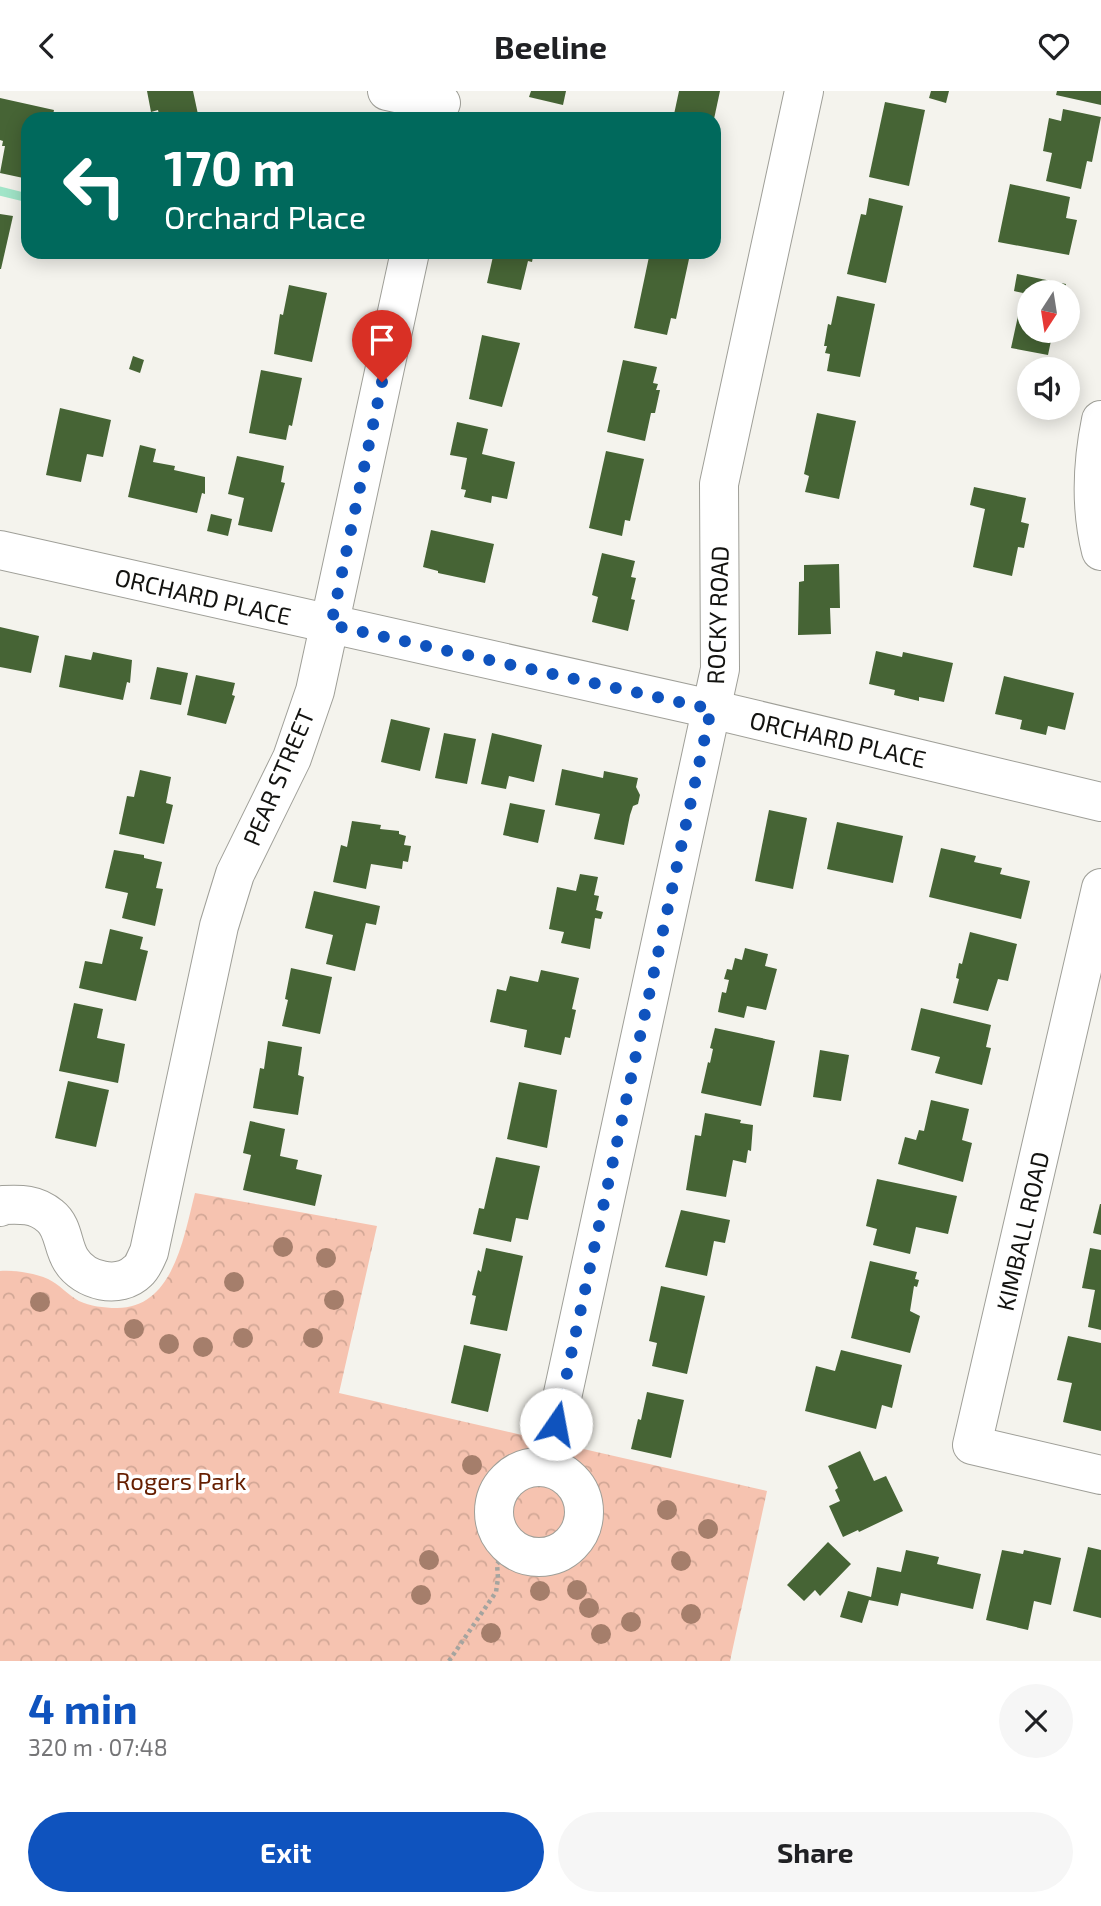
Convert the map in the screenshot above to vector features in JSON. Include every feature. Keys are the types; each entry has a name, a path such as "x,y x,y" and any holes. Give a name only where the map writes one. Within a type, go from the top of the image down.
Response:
{"street":[{"path":"387,91 441,104"},
{"name":"ROCKY ROAD","path":"547,1467 720,669 719,484 804,91"},
{"name":"PEAR STREET","path":"0,1207 34,1206 51,1216 60,1227 69,1257 78,1269 93,1278 111,1282 125,1279 139,1271 149,1252 219,926 235,874 292,758 315,691 409,259"},
{"path":"1101,420 1093,477 1094,511 1101,551"},
{"name":"ORCHARD PLACE","path":"0,549 711,709 1101,802"},
{"name":"KIMBALL ROAD","path":"1101,888 972,1445 1101,1475"},
{"path":"547,1467 561,1471 580,1491 584,1519 572,1544 547,1557 533,1557 510,1547 499,1532 494,1519 494,1504 507,1479 519,1471 547,1467"}],"path":[{"path":"449,1661 496,1592 497,1564 510,1547"}],"green space":[{"name":"Rogers Park","path":"195,1193 377,1226 339,1393 767,1491 730,1661 0,1661 0,1271 24,1272 43,1277 79,1301 92,1305 116,1308 136,1305 151,1296 164,1283 173,1267"}],"building":[{"path":"147,91 193,91 198,112 151,112"},
{"path":"531,91 566,91 563,105 529,97"},
{"path":"679,91 720,91 716,112 674,112"},
{"path":"931,91 949,91 946,103 929,98"},
{"path":"1057,91 1101,91 1101,105 1056,95"},
{"path":"0,98 54,110 21,112 21,178 0,173 5,146 2,146 3,141 0,140"},
{"path":"885,102 925,110 909,186 869,177"},
{"path":"1063,109 1101,117 1092,162 1087,161 1081,189 1046,181 1052,153 1043,151 1049,118 1061,121"},
{"path":"1010,184 1070,197 1066,218 1077,220 1069,255 998,242"},
{"path":"869,198 903,206 886,283 847,274 861,214 866,215"},
{"path":"0,214 13,216 1,269 0,269"},
{"path":"492,259 533,259 532,262 528,261 521,290 487,283"},
{"path":"649,259 689,259 676,319 671,318 667,335 634,328"},
{"path":"1017,274 1046,280 1017,280 1017,292 1014,291"},
{"path":"289,285 327,293 312,362 274,354 280,314 283,315"},
{"path":"837,296 875,304 860,377 827,371 830,354 825,353 827,346 824,346"},
{"path":"1017,320 1017,343 1050,343 1048,355 1011,348"},
{"path":"482,335 520,343 502,407 469,399"},
{"path":"133,356 144,360 140,373 129,369"},
{"path":"623,360 657,367 653,383 658,384 656,390 660,390 655,413 651,413 645,441 607,432"},
{"path":"261,370 302,378 292,426 289,425 286,440 249,433"},
{"path":"60,408 111,420 103,457 87,454 81,482 46,475"},
{"path":"817,413 856,421 839,499 805,492 809,476 804,474"},
{"path":"457,422 488,429 482,454 515,462 507,499 492,496 491,503 464,497 466,490 461,489 467,458 450,455"},
{"path":"140,445 156,449 153,462 175,466 174,470 205,477 205,494 202,493 197,513 128,497"},
{"path":"606,451 644,459 630,521 625,520 622,536 589,528"},
{"path":"237,456 284,466 281,482 285,483 272,532 238,525 244,498 228,494"},
{"path":"974,487 1026,498 1021,522 1029,524 1024,548 1018,547 1012,576 973,567 985,509 970,505"},
{"path":"211,514 232,519 228,536 207,531"},
{"path":"431,530 494,544 485,583 423,567"},
{"path":"602,553 635,561 631,577 636,578 631,599 635,600 628,631 592,622 598,597 592,595"},
{"path":"839,564 840,608 830,608 831,634 798,635 799,582 804,581 804,565"},
{"path":"0,627 39,636 31,673 0,667"},
{"path":"876,651 902,657 903,652 953,663 944,702 919,697 919,701 894,695 895,690 869,684"},
{"path":"93,652 132,660 130,683 127,682 123,700 59,687 65,655 91,660"},
{"path":"157,667 188,673 181,705 150,699"},
{"path":"196,675 235,683 232,695 235,696 226,724 187,715"},
{"path":"1004,676 1074,693 1065,730 1048,726 1046,735 1020,729 1022,720 995,714"},
{"path":"391,719 430,728 420,771 381,762"},
{"path":"444,733 476,739 467,784 435,778"},
{"path":"492,733 542,745 534,782 509,776 506,789 481,784"},
{"path":"562,769 603,778 604,771 638,778 636,787 640,795 638,804 633,806 630,815 624,845 594,839 600,814 555,805"},
{"path":"140,770 171,777 166,803 173,805 164,844 119,834 127,796 134,797"},
{"path":"510,803 545,810 538,843 503,835"},
{"path":"769,810 807,818 793,889 755,881"},
{"path":"352,821 381,825 380,829 399,831 399,834 406,836 404,845 411,846 408,862 403,861 402,869 371,864 366,889 333,882 341,845 347,847"},
{"path":"837,822 903,836 893,883 827,869"},
{"path":"941,848 976,856 974,862 1002,868 1000,874 1030,881 1021,919 929,897"},
{"path":"114,850 144,855 144,858 162,862 156,888 163,889 155,926 122,918 128,893 105,888"},
{"path":"580,874 598,877 594,895 599,896 596,910 603,912 601,919 595,918 590,949 561,943 564,932 549,929 557,887 576,891"},
{"path":"314,891 380,906 376,925 366,923 355,971 326,964 333,935 305,928"},
{"path":"110,929 143,937 140,949 148,951 136,1001 79,988 85,961 102,964"},
{"path":"970,932 1017,944 1008,981 998,979 988,1011 953,1003 959,979 956,978 959,963 962,964"},
{"path":"745,948 768,954 765,966 777,969 766,1010 747,1006 744,1018 718,1012 722,992 726,993 729,980 724,979 727,969 732,970 735,958 742,960"},
{"path":"291,968 332,977 320,1034 282,1026"},
{"path":"541,970 579,978 572,1009 576,1010 570,1038 565,1037 561,1055 524,1047 527,1030 490,1022 497,989 506,991 510,976 538,982"},
{"path":"74,1003 103,1009 97,1038 125,1044 118,1083 59,1071"},
{"path":"921,1008 991,1025 986,1047 991,1048 982,1085 935,1073 940,1057 911,1050"},
{"path":"715,1028 775,1041 761,1106 701,1093 708,1062 710,1063 713,1049 710,1048"},
{"path":"268,1041 302,1047 298,1075 304,1077 298,1115 253,1108 260,1068 264,1069"},
{"path":"820,1050 849,1055 841,1101 813,1097"},
{"path":"68,1081 109,1090 96,1147 55,1138"},
{"path":"519,1082 557,1090 547,1148 507,1139"},
{"path":"931,1100 969,1109 962,1140 972,1143 963,1182 898,1164 905,1137 916,1140 919,1130 924,1131"},
{"path":"705,1113 753,1125 751,1151 748,1150 746,1163 733,1160 726,1197 686,1190 695,1135 701,1136"},
{"path":"250,1121 285,1129 280,1156 298,1160 296,1169 322,1175 315,1206 243,1190 251,1155 243,1153"},
{"path":"496,1157 540,1166 528,1220 516,1218 511,1242 473,1234 479,1208 484,1209"},
{"path":"877,1179 957,1196 948,1234 916,1227 910,1254 873,1245 877,1229 866,1226"},
{"path":"1101,1204 1101,1235 1093,1233"},
{"path":"681,1210 730,1220 725,1243 714,1241 707,1276 665,1267"},
{"path":"486,1248 523,1256 507,1331 470,1324 476,1296 472,1295"},
{"path":"1090,1248 1101,1250 1101,1330 1088,1327 1095,1290 1082,1288"},
{"path":"870,1261 917,1272 915,1279 919,1280 917,1287 914,1286 910,1311 920,1316 910,1353 851,1338"},
{"path":"661,1286 705,1296 687,1374 652,1366 657,1343 649,1341"},
{"path":"1068,1336 1101,1343 1101,1431 1063,1422 1072,1383 1057,1380"},
{"path":"464,1345 501,1354 488,1412 451,1403"},
{"path":"841,1350 902,1365 892,1408 882,1405 876,1429 805,1411 816,1366 835,1371"},
{"path":"647,1392 684,1400 671,1458 631,1449"},
{"path":"860,1451 874,1481 886,1476 903,1511 843,1537 829,1506 840,1501 835,1490 838,1488 828,1466"},
{"path":"828,1542 851,1564 820,1596 815,1590 804,1601 787,1585"},
{"path":"1088,1547 1101,1550 1101,1618 1073,1611"},
{"path":"906,1550 939,1557 937,1564 981,1574 973,1609 901,1593 898,1606 869,1600 862,1623 840,1617 848,1591 871,1597 877,1567 901,1572"},
{"path":"1002,1550 1023,1554 1024,1550 1061,1558 1051,1605 1034,1601 1028,1630 986,1620"}],"waterway":[{"path":"0,191 21,196"}],"route":[{"path":"382,382 331,625 711,709 556,1424"}]}
